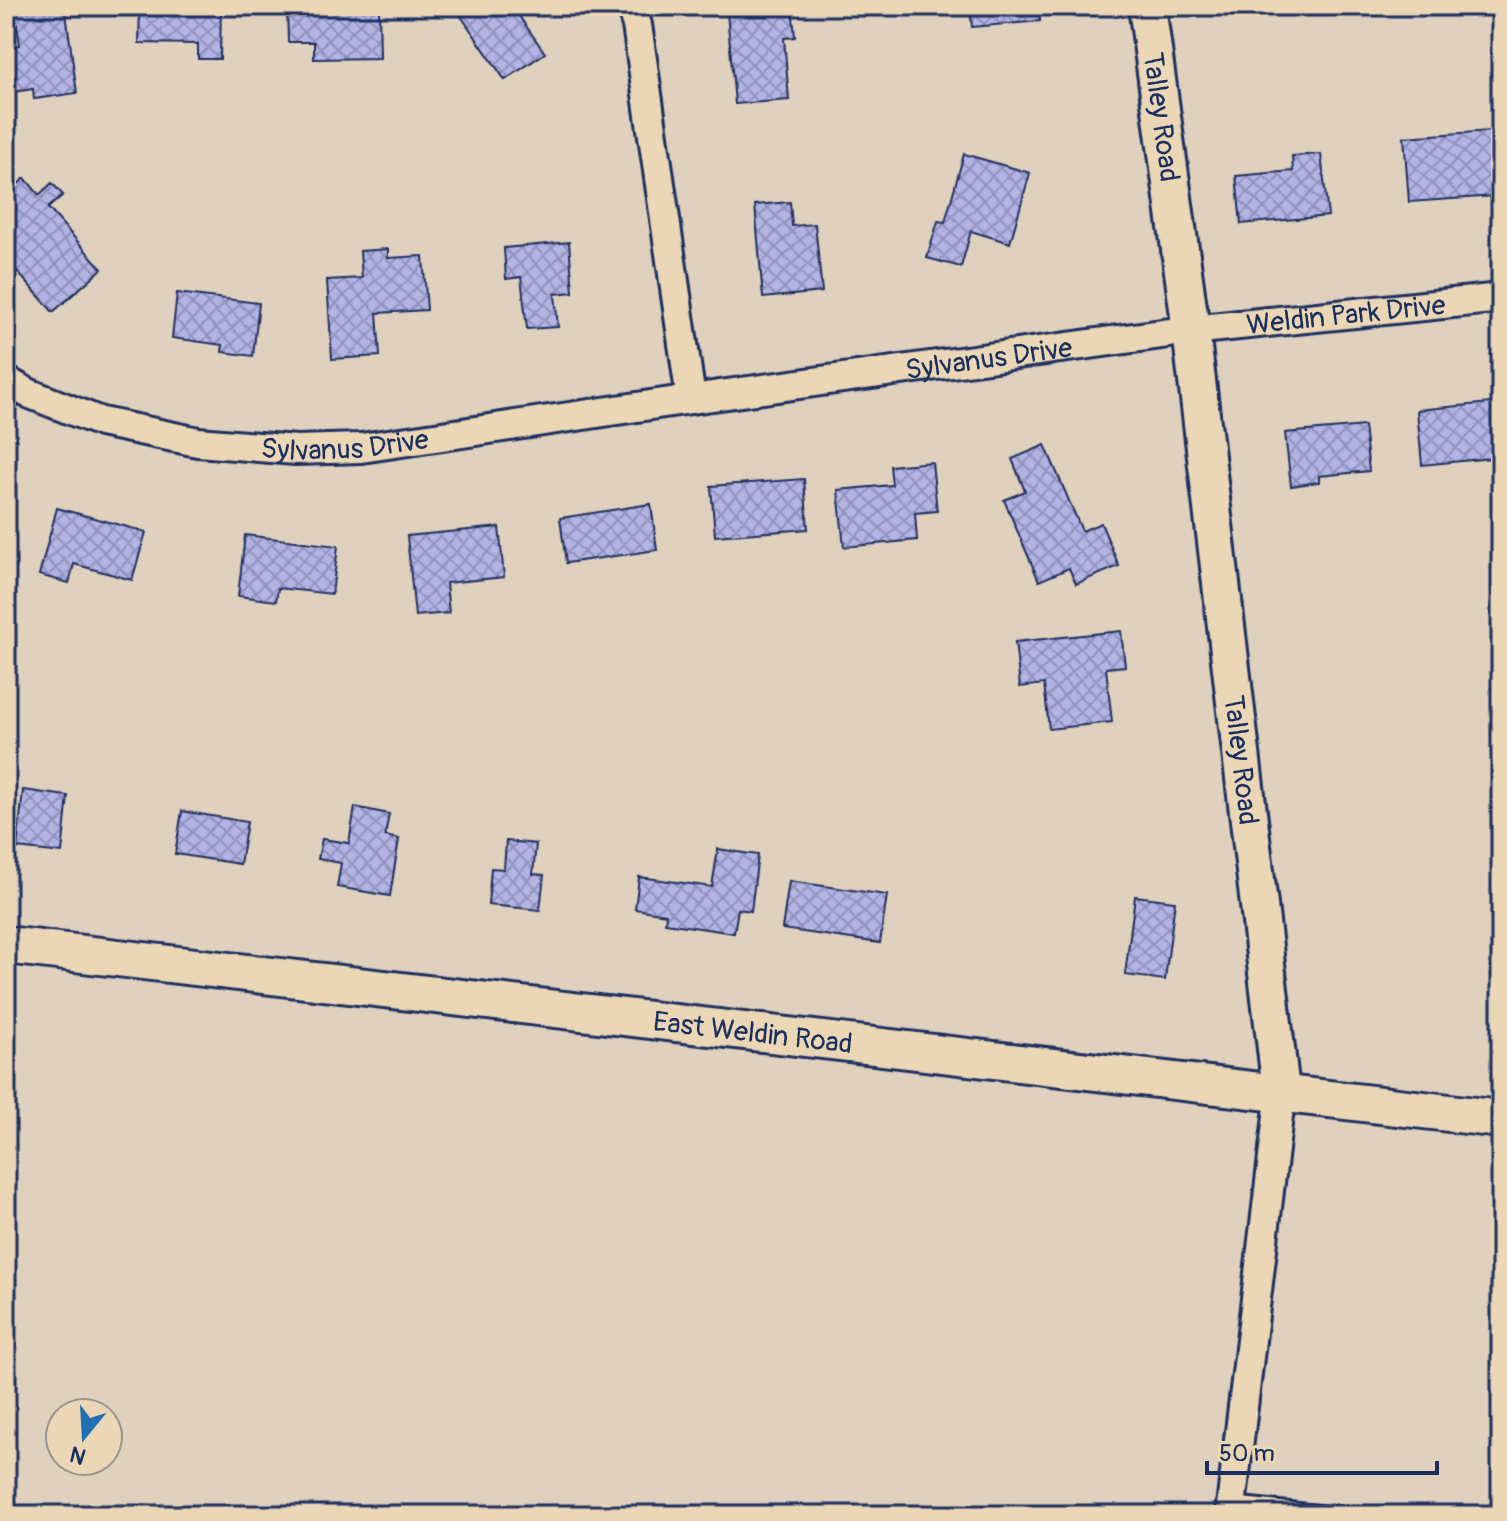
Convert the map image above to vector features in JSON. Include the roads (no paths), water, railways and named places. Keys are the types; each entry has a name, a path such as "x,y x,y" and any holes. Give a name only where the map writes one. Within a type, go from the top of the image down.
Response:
{"street":[{"path":"631,6 637,25 691,399"},
{"name":"Talley Road","path":"1147,6 1191,330 1281,1091 1230,1510"},
{"name":"Weldin Park Drive","path":"1191,330 1501,298"},
{"name":"Sylvanus Drive","path":"6,381 101,422 198,442 296,450 361,448 1191,330"},
{"name":"East Weldin Road","path":"6,945 1501,1119"}],"lane":[{"path":"1230,1510 1338,1515"}]}
